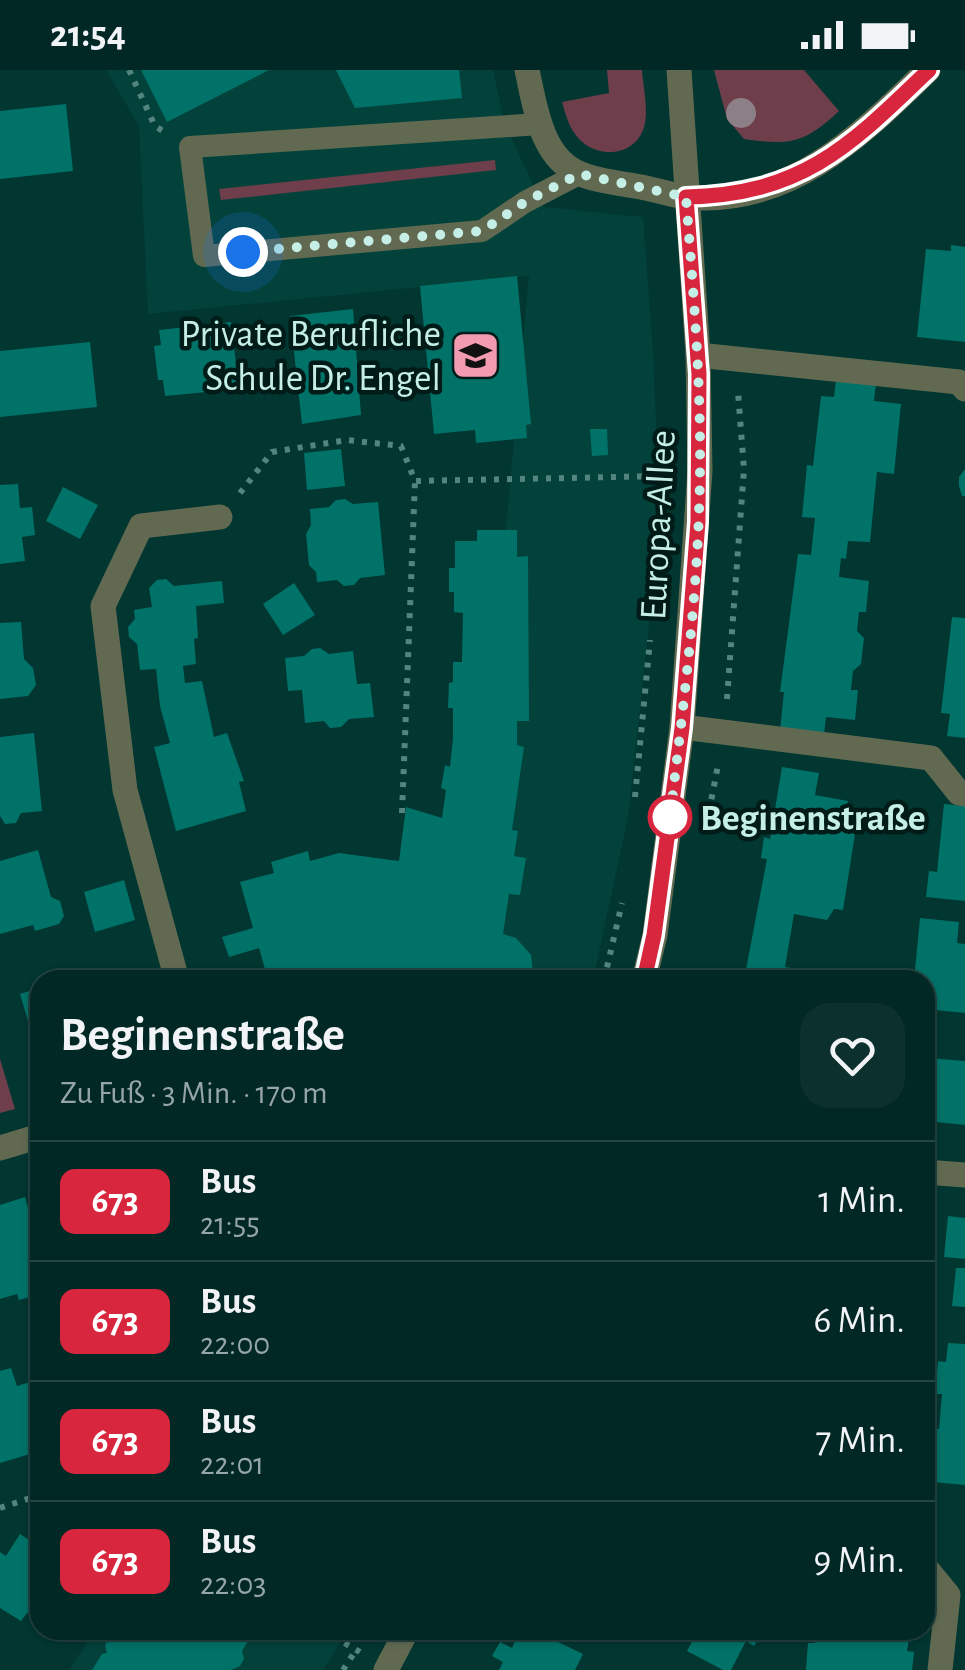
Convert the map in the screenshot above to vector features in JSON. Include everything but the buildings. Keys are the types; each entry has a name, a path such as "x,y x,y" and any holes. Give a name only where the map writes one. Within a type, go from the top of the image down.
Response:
{"street":[{"path":"527,70 540,124 554,155 579,174 686,197 752,191 811,169 840,152 928,70"},
{"name":"Europa-Allee","path":"646,970 682,728 700,471 698,355 679,70"},
{"path":"698,355 959,382 965,389"},
{"path":"174,970 124,790 103,606 141,526 220,517"},
{"path":"682,728 931,758 960,794 965,794"},
{"path":"0,1148 30,1139"},
{"path":"935,1173 965,1175"},
{"path":"935,1579 948,1595 940,1670"},
{"path":"388,1669 401,1640"}],"lane":[{"path":"540,124 190,147 204,256 482,231 525,202 579,174"}],"path":[{"path":"129,70 154,126 190,147"},
{"path":"220,517 272,452 347,440 401,446 415,481 402,812"},
{"path":"665,492 666,457"},
{"path":"415,481 666,476 700,471"},
{"path":"634,804 651,633"},
{"path":"606,970 623,896"},
{"path":"0,1508 30,1498"}],"shaded area":[{"path":"106,70 493,70 504,121 543,207 643,217 660,523 628,817 595,970 466,970 529,276 148,314 139,126"},
{"path":"607,70 642,70 645,99 645,121 639,137 615,152 596,150 579,139 562,102 609,93"},
{"path":"714,70 804,70 839,111 796,140 744,139 727,119"},
{"path":"495,160 496,170 221,200 219,189"},
{"path":"0,1059 15,1109 0,1113"},
{"path":"89,1640 342,1640 323,1670 69,1670"}],"bus line":[{"name":"673","path":"646,970 682,728 698,522 699,374 686,197 752,191 811,169 840,152 929,70"}],"place":[{"name":"Private Berufliche Schule Dr. Engel","path":"476,355"},
{"name":"Beginenstraße","path":"670,817"}],"route":[{"path":"243,252 482,231 525,202 579,174 686,197 698,355 700,471 682,728 669,826 670,817"}]}
